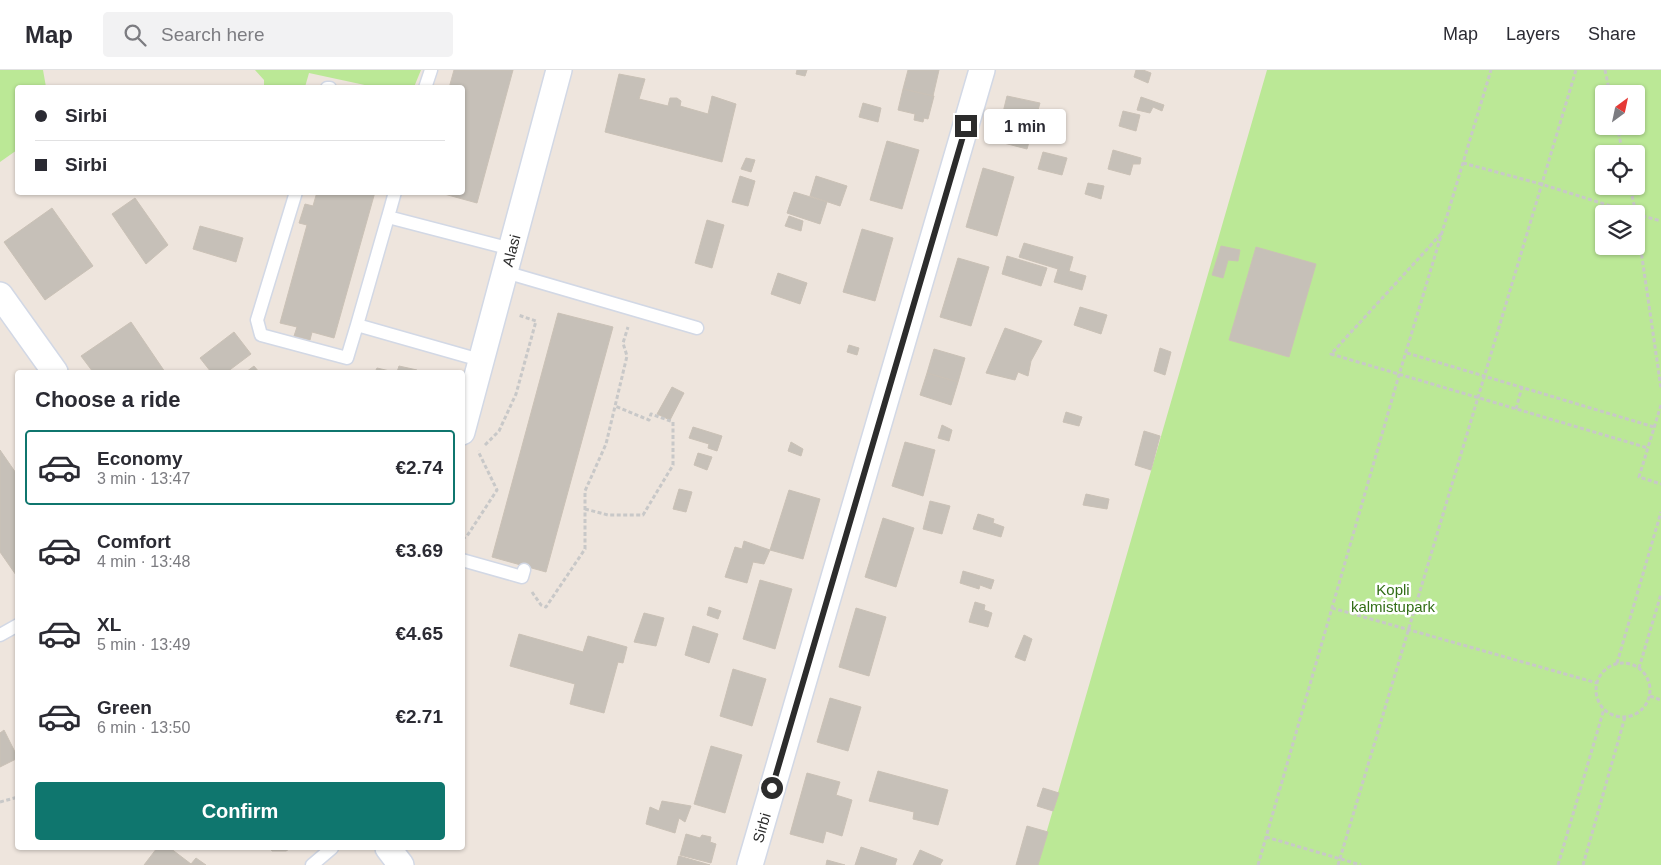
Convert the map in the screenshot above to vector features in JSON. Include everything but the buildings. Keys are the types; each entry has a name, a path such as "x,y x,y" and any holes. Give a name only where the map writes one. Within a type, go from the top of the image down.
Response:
{"street":[{"name":"Alasi","path":"465,420 559,70"},
{"name":"Sirbi","path":"750,865 982,70"},
{"path":"0,295 54,370"},
{"path":"390,850 401,865"}],"lane":[{"path":"426,85 430,70"},
{"path":"295,195 257,320 261,335 347,358 394,195"},
{"path":"388,217 508,260 633,310 697,328"},
{"path":"356,325 480,360"},
{"path":"465,561 522,577 524,570"},
{"path":"0,635 15,627"},
{"path":"312,865 330,850"}],"path":[{"path":"1258,865 1399,375 1491,70"},
{"path":"1338,865 1576,70"},
{"path":"1605,70 1608,85"},
{"path":"1463,163 1541,184 1636,214 1632,195"},
{"path":"1645,217 1661,221"},
{"path":"1441,233 1331,354 1648,448"},
{"path":"1642,255 1661,388"},
{"path":"528,587 541,605 546,607 585,549 585,491 606,444 627,356 623,343 633,310"},
{"path":"465,537 497,490 477,452 499,431 516,394 534,330 536,321 515,314"},
{"path":"1407,353 1654,427"},
{"path":"1516,409 1522,387"},
{"path":"1661,405 1639,477 1661,484"},
{"path":"585,508 608,515 643,514 673,465 673,422 651,414 648,420 616,406"},
{"path":"1617,663 1661,512"},
{"path":"1640,668 1661,594"},
{"path":"1332,608 1597,683"},
{"path":"1617,663 1633,664 1640,668 1649,681 1650,696 1646,704 1634,715 1618,717 1610,714 1598,701 1596,692 1597,683 1604,670 1617,663"},
{"path":"1650,696 1661,700"},
{"path":"1558,865 1604,709"},
{"path":"1583,865 1626,717"},
{"path":"0,802 15,798"},
{"path":"1266,837 1361,865"}],"green space":[{"path":"0,70 43,70 46,85 15,85 15,151 0,162"},
{"path":"255,70 421,70 415,85 365,85 309,73 306,85 264,85 264,80"},
{"name":"Kopli kalmistupark","path":"1267,70 1661,70 1661,865 1037,865"}],"route":[{"path":"772,788 966,126"}]}
